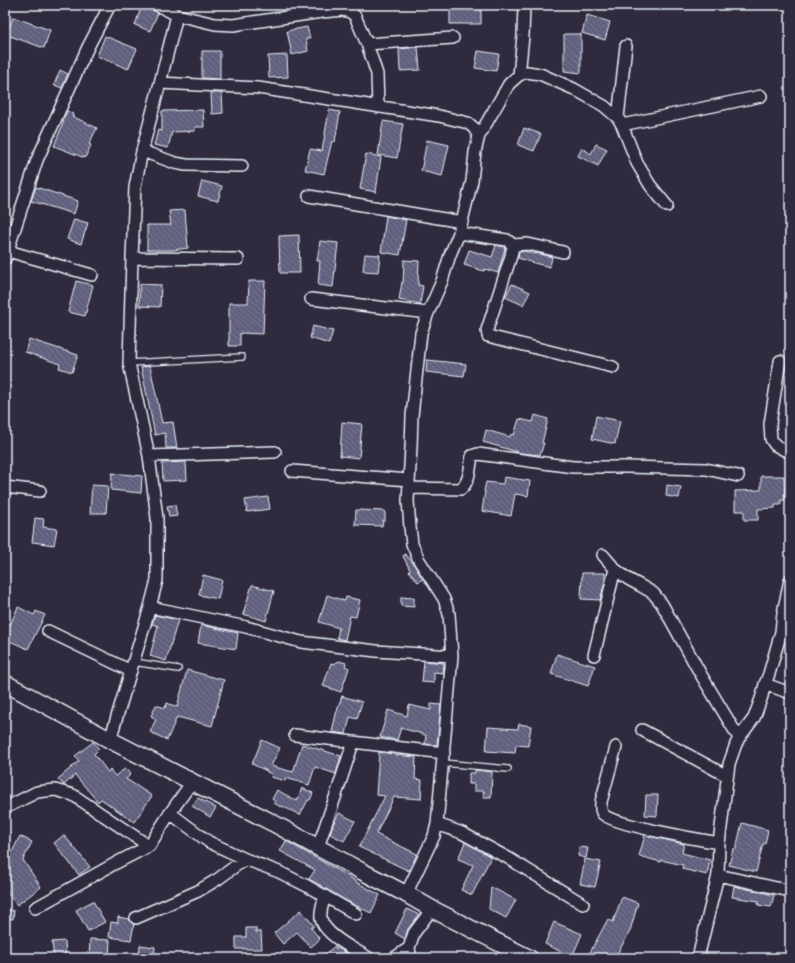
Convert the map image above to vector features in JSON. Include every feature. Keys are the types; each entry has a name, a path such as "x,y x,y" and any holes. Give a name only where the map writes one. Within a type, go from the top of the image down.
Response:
{"street":[{"path":"92,275 6,255 37,160 88,47 110,5"},
{"path":"157,5 177,15 215,24 233,25 349,8 355,16 378,74 378,107"},
{"path":"519,75 523,36 524,5"},
{"path":"110,740 157,580 157,518 149,456 129,362 132,258 135,187 142,151 177,15"},
{"path":"367,44 453,38"},
{"path":"620,122 626,46"},
{"path":"406,894 434,836 437,824 452,656 449,614 444,599 419,560 412,544 408,501 414,391 421,333 442,281 460,228 472,181 475,152 479,136 509,84 519,75 527,72 540,74 604,106 620,122 637,163 650,185 667,206"},
{"path":"160,83 258,88 439,116 468,123 474,128 479,136"},
{"path":"620,122 762,96"},
{"path":"142,151 175,164 242,166"},
{"path":"309,196 460,228 507,240 513,244 528,244 563,252"},
{"path":"513,244 511,256 487,330 488,336 613,367"},
{"path":"132,258 238,259"},
{"path":"311,299 428,313"},
{"path":"780,361 770,424 771,439 775,445 790,453"},
{"path":"149,456 275,452"},
{"path":"292,471 461,489 465,486 468,479 472,456 478,454 574,467 706,469 738,476"},
{"path":"5,487 40,491"},
{"path":"603,555 615,569 628,579 653,593 662,604 700,673 739,738"},
{"path":"594,655 615,569"},
{"path":"698,958 718,875 719,843 729,764 739,738 754,718 762,696 781,632 783,613 790,580"},
{"path":"150,607 246,627 301,642 376,651 452,656"},
{"path":"48,631 132,666"},
{"path":"5,683 110,740 273,822 406,894 432,910 529,958"},
{"path":"765,684 790,693"},
{"path":"642,730 727,776"},
{"path":"295,735 443,758"},
{"path":"318,847 332,810 353,743"},
{"path":"616,747 601,802 601,810 603,814 611,819 641,827 719,843"},
{"path":"35,908 150,846 170,813 192,782"},
{"path":"5,808 36,792 55,790 73,795 150,846"},
{"path":"170,813 209,842 245,859 279,872 356,914"},
{"path":"437,824 462,833 508,858 583,904"},
{"path":"136,918 198,892 245,859"},
{"path":"718,875 790,891"},
{"path":"325,896 320,917 324,926 334,936 369,958"},
{"path":"394,958 410,953 414,933 432,910"}],"lane":[{"path":"129,362 242,357"},
{"path":"132,666 178,669"},
{"path":"443,758 508,769"}],"building":[{"path":"142,5 158,13 150,31 135,25"},
{"path":"450,5 481,5 481,24 450,24"},
{"path":"587,15 610,22 605,40 582,33"},
{"path":"13,17 50,30 44,48 7,35"},
{"path":"307,27 310,38 306,39 308,51 292,55 287,31"},
{"path":"564,34 581,34 581,73 564,71"},
{"path":"105,36 137,49 128,69 97,56"},
{"path":"418,47 420,70 400,71 399,49"},
{"path":"202,51 220,51 220,79 202,78"},
{"path":"478,51 499,54 496,71 475,68"},
{"path":"287,55 288,77 269,78 268,56"},
{"path":"60,70 68,74 62,88 54,85"},
{"path":"211,93 222,93 223,113 212,114"},
{"path":"203,110 204,127 195,127 195,131 172,132 168,148 154,145 158,130 162,131 162,111"},
{"path":"329,110 340,112 335,142 332,141 324,174 305,170 310,149 322,151"},
{"path":"67,111 73,114 72,116 97,128 89,144 91,145 85,158 54,146 64,121 62,121"},
{"path":"383,121 403,124 397,158 378,155"},
{"path":"524,128 541,134 534,151 518,145"},
{"path":"427,140 449,145 442,176 421,171"},
{"path":"596,144 607,149 598,166 578,156 582,148 591,154"},
{"path":"366,154 381,157 376,192 360,189"},
{"path":"202,181 222,186 218,201 198,196"},
{"path":"36,187 78,201 74,214 31,201"},
{"path":"185,210 188,248 173,250 147,250 147,225 171,225 169,211"},
{"path":"386,216 406,220 400,255 381,252"},
{"path":"74,219 88,223 81,244 67,239"},
{"path":"299,235 300,273 280,273 279,236"},
{"path":"320,241 338,243 333,287 318,285 320,261 317,261"},
{"path":"496,245 505,248 498,273 485,269 484,271 464,265 469,250 492,257"},
{"path":"524,251 552,257 550,267 518,258 519,252"},
{"path":"365,254 380,255 378,272 363,271"},
{"path":"404,260 419,261 418,285 423,286 420,304 399,300 402,282 403,283"},
{"path":"76,281 93,285 85,316 68,312"},
{"path":"249,281 265,281 263,334 240,333 240,346 229,346 229,303 248,303"},
{"path":"140,284 161,285 160,307 139,306"},
{"path":"512,284 530,292 523,305 505,297"},
{"path":"313,326 333,331 329,344 310,338"},
{"path":"29,339 78,355 72,372 59,368 60,364 25,352"},
{"path":"427,360 466,364 464,376 426,372"},
{"path":"150,366 162,423 173,422 177,448 166,448 165,433 155,435 141,367"},
{"path":"535,415 548,419 542,443 544,443 540,455 521,453 483,442 486,430 510,437 511,434 514,435 519,419 533,422"},
{"path":"596,416 620,421 615,444 592,439"},
{"path":"342,422 362,424 359,458 340,456"},
{"path":"186,462 187,480 163,481 162,463"},
{"path":"112,473 142,476 141,493 111,490"},
{"path":"761,476 784,476 785,500 781,500 781,505 775,505 775,508 758,509 758,520 744,520 744,511 735,511 735,491 761,490"},
{"path":"504,477 530,481 528,496 515,494 511,516 482,511 486,482 503,484"},
{"path":"92,485 108,486 106,513 90,513"},
{"path":"667,485 681,487 679,498 666,496"},
{"path":"268,497 270,509 247,512 245,500"},
{"path":"175,505 177,516 169,517 167,506"},
{"path":"356,510 385,511 385,521 383,520 382,526 355,525"},
{"path":"35,518 44,519 43,527 57,529 54,545 32,542"},
{"path":"405,554 413,563 423,579 418,582 409,571 410,570 403,556"},
{"path":"582,573 605,573 605,582 600,600 581,599"},
{"path":"203,575 222,580 218,599 199,595"},
{"path":"252,585 274,591 266,621 243,614"},
{"path":"327,595 345,601 346,597 360,600 356,617 350,616 345,640 337,638 339,628 319,622"},
{"path":"401,597 414,598 414,607 401,606"},
{"path":"18,607 34,615 36,611 45,615 28,649 5,639"},
{"path":"155,615 178,620 166,661 150,656 158,626 152,624"},
{"path":"201,625 238,633 236,649 198,643"},
{"path":"557,654 595,666 588,686 551,674"},
{"path":"339,661 346,663 345,666 349,668 341,692 323,686 331,663 334,664"},
{"path":"424,661 444,663 443,673 434,672 434,683 422,682"},
{"path":"187,670 224,680 212,726 177,717 167,740 150,732 156,719 151,716 156,705 165,708 167,703 177,707"},
{"path":"342,696 362,702 357,719 350,717 346,734 332,732"},
{"path":"431,704 441,705 437,745 425,744 426,735 401,728 397,740 380,737 388,710 407,716 409,705 431,710"},
{"path":"519,724 531,726 528,746 516,745 515,753 486,751 488,727 518,729"},
{"path":"262,740 280,748 271,766 293,772 302,744 341,756 336,774 315,767 309,785 286,778 285,781 271,777 272,774 252,764"},
{"path":"93,742 99,749 94,754 108,772 110,770 115,776 126,768 131,774 126,779 152,796 134,822 101,799 98,802 75,775 64,785 58,779 79,761 75,756"},
{"path":"379,752 416,757 415,779 422,780 421,799 394,797 376,834 417,854 409,871 359,847 385,796 376,795"},
{"path":"475,770 492,772 491,797 483,797 484,791 474,791 474,784 469,784 469,773 475,773"},
{"path":"302,788 313,793 300,815 274,803 275,801 272,799 277,790 297,801"},
{"path":"646,795 658,795 657,816 645,815"},
{"path":"198,798 216,808 210,817 192,806"},
{"path":"339,813 355,821 344,841 330,834"},
{"path":"742,823 768,830 756,872 729,865 733,849 736,849"},
{"path":"64,835 90,867 79,875 54,843"},
{"path":"645,835 684,844 682,853 710,860 707,875 682,869 683,865 661,860 661,862 639,856"},
{"path":"20,836 32,842 23,860 41,887 17,905 5,890 5,848 12,852"},
{"path":"286,841 380,895 371,913 309,879 315,870 280,851"},
{"path":"465,842 491,857 472,895 461,890 473,865 458,859"},
{"path":"579,847 588,848 586,858 578,856"},
{"path":"585,859 601,862 595,887 580,884"},
{"path":"734,886 774,895 771,907 758,905 759,901 732,897"},
{"path":"491,887 516,900 506,918 489,909"},
{"path":"622,897 638,903 630,931 615,958 587,958 608,919 613,922"},
{"path":"93,901 105,922 88,931 76,910"},
{"path":"407,909 419,915 408,929 405,939 395,933"},
{"path":"5,910 14,911 13,919 5,918"},
{"path":"301,910 314,926 311,928 320,939 311,947 297,932 283,944 274,933"},
{"path":"118,917 129,919 134,924 131,940 109,937 111,922 118,923"},
{"path":"554,922 582,934 572,957 545,944"},
{"path":"246,928 256,928 256,932 261,932 262,949 236,949 236,937 246,937"},
{"path":"90,939 110,940 109,958 89,958"},
{"path":"65,941 66,958 54,958 52,942"},
{"path":"140,945 155,947 154,958 139,958"},
{"path":"335,946 336,949 338,948 352,958 320,958"}]}
